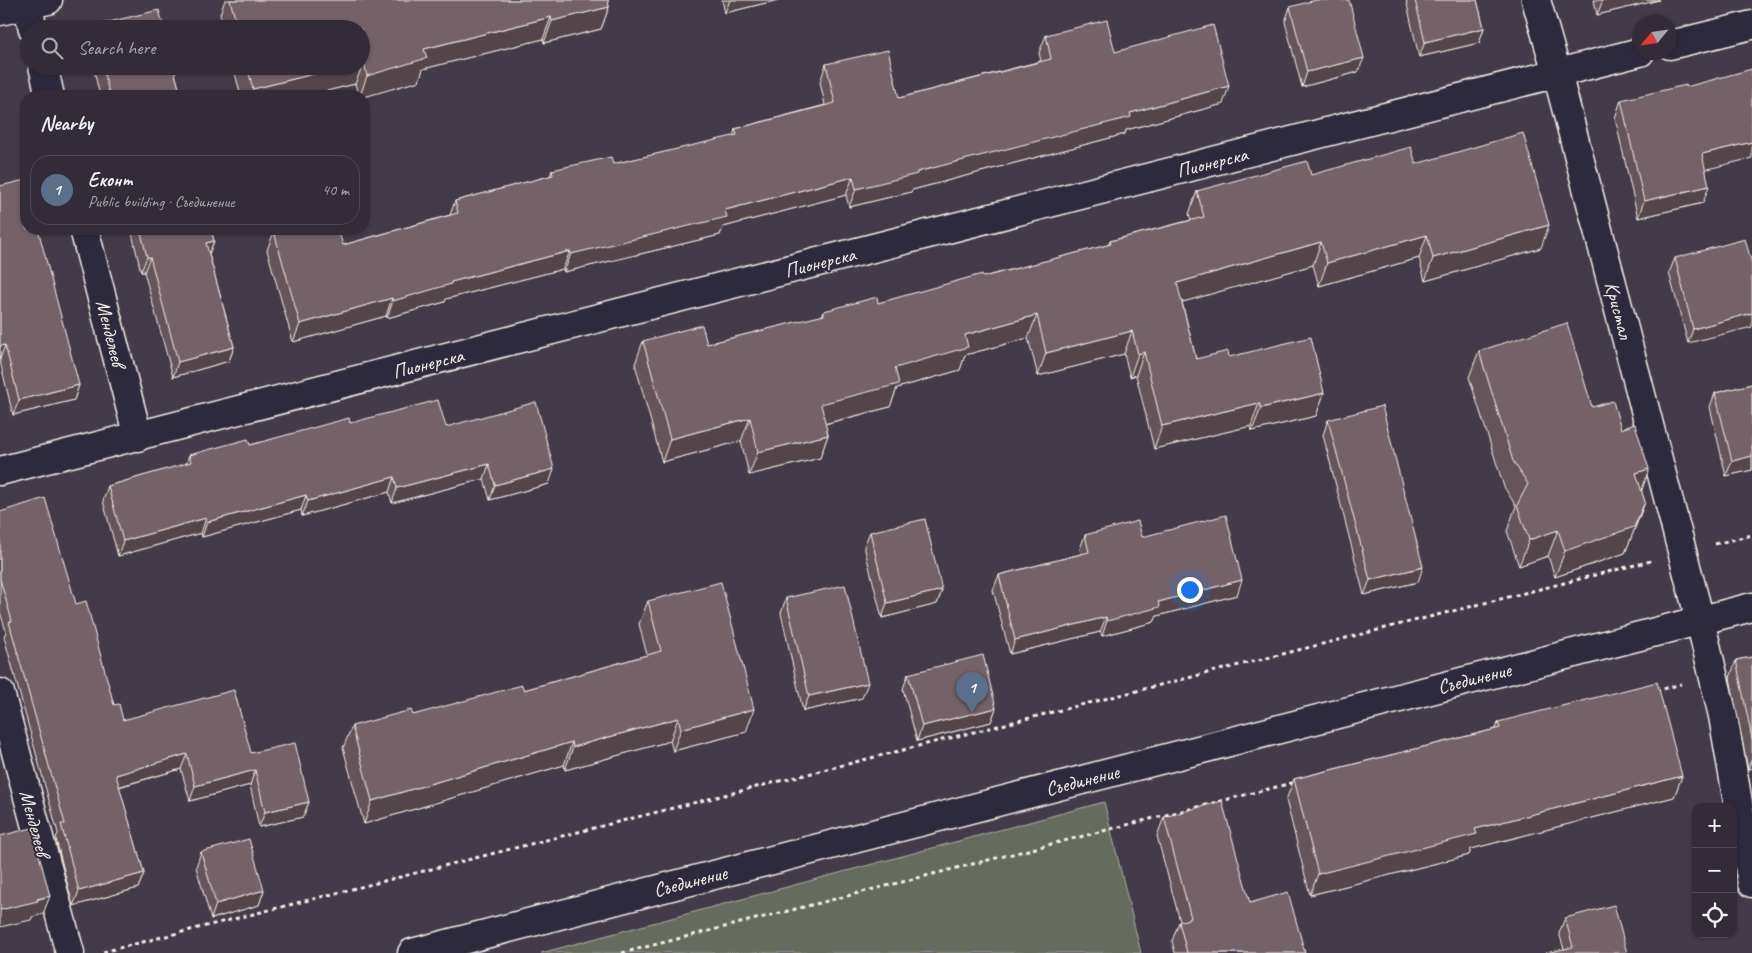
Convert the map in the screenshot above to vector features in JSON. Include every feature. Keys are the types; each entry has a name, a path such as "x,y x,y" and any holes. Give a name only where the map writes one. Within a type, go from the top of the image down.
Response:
{"street":[{"name":"Кристал","path":"1536,0 1558,73 1714,676 1723,716 1752,883"},
{"path":"0,11 36,11"},
{"path":"1677,43 1752,25"},
{"name":"Пионерска","path":"0,471 138,438 1632,54"},
{"path":"45,75 49,90"},
{"name":"Менделеев","path":"86,235 138,438"},
{"name":"Съединение","path":"412,953 1752,607"},
{"name":"Менделеев","path":"0,693 70,953"}],"path":[{"path":"100,953 1752,535"},
{"path":"1646,693 1714,676"},
{"path":"622,953 1300,781"}],"green space":[{"path":"1104,802 1141,953 541,953"}],"building":[{"path":"230,0 608,0 609,7 552,21 551,17 424,49 427,58 367,76 370,75 370,20 236,20"},
{"path":"1316,0 1349,0 1364,58 1307,72 1290,7"},
{"path":"1415,0 1477,0 1484,28 1425,42"},
{"path":"159,10 162,20 117,20"},
{"path":"1107,20 1115,52 1213,25 1229,86 1130,113 1131,117 917,172 917,174 856,189 853,177 725,210 727,217 571,254 570,251 451,282 451,284 393,301 392,298 300,324 275,235 340,235 343,245 458,213 455,201 553,175 552,170 611,157 613,164 737,135 735,129 835,103 826,64 888,50 899,98 1051,59 1046,35"},
{"path":"1752,69 1752,142 1702,154 1709,186 1644,201 1621,100 1686,85 1686,87"},
{"path":"104,75 175,75 179,90 108,90"},
{"path":"249,75 310,75 253,89"},
{"path":"1523,133 1549,225 1433,258 1427,235 1327,263 1321,242 1177,283 1196,359 1228,351 1229,357 1311,337 1324,393 1261,408 1259,403 1162,426 1144,352 1138,354 1132,331 1046,353 1037,315 965,335 968,347 895,368 899,384 821,404 828,435 758,452 750,418 670,439 643,341 702,325 707,344 824,315 824,311 877,297 878,303 982,274 983,277 1111,244 1110,241 1204,217 1197,191 1307,161 1311,175 1411,147 1416,164"},
{"path":"20,181 20,235 40,235 79,385 19,400 5,345 0,346 0,186"},
{"path":"142,235 212,235 214,241 206,243 234,347 178,362 150,257 147,257"},
{"path":"1745,239 1752,264 1752,313 1693,329 1675,258"},
{"path":"1567,323 1592,407 1613,401 1621,429 1635,424 1649,469 1636,473 1645,502 1634,527 1565,551 1558,530 1529,540 1517,505 1528,484 1513,461 1479,351"},
{"path":"1752,384 1752,456 1732,461 1715,393"},
{"path":"438,400 446,427 536,402 554,469 495,485 489,464 397,488 394,477 308,501 306,495 207,522 206,518 123,541 108,486 191,462 189,455 248,439 250,445 349,418 350,423"},
{"path":"1382,406 1423,567 1370,580 1328,420"},
{"path":"45,498 76,604 86,601 114,705 119,704 123,720 234,690 251,753 295,743 309,802 265,812 255,770 195,786 187,754 116,775 144,873 79,891 61,824 65,824 9,622 12,621 0,579 0,512"},
{"path":"1226,515 1242,580 1158,602 1160,607 1107,621 1106,617 1015,640 999,575 1089,552 1085,535 1138,521 1142,537"},
{"path":"925,519 942,590 887,603 870,532"},
{"path":"721,582 754,709 681,729 678,718 573,747 572,742 372,801 352,726 411,710 413,715 522,685 524,690 661,651 648,601"},
{"path":"845,585 868,683 809,696 786,598"},
{"path":"983,655 996,708 922,726 908,674"},
{"path":"1752,657 1752,739 1736,660"},
{"path":"1657,682 1682,776 1475,829 1477,834 1318,874 1294,779 1500,728 1498,722"},
{"path":"1222,801 1250,903 1288,892 1305,953 1187,953 1179,922 1191,918 1164,817"},
{"path":"32,828 50,896 37,899 38,901 0,910 0,836"},
{"path":"249,839 264,890 216,904 201,852"},
{"path":"1614,905 1627,953 1546,953 1573,947 1565,918"}],"place":[{"name":"Еконт","path":"972,713"}]}
